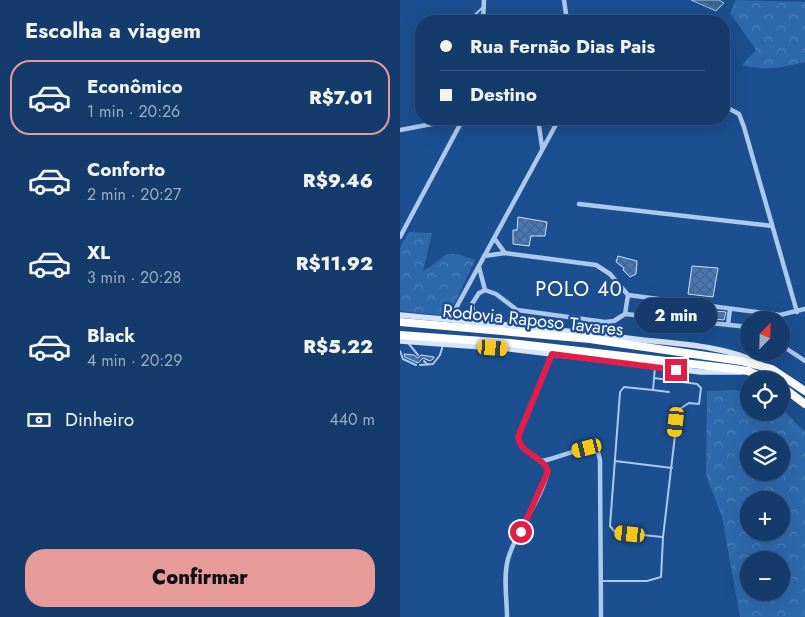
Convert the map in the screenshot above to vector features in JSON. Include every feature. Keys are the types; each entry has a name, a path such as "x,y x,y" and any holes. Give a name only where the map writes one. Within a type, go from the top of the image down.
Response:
{"highway":[{"name":"Rodovia Raposo Tavares","path":"400,322 503,330 627,344 740,362 772,369 805,391"},
{"name":"Rodovia Raposo Tavares","path":"400,335 510,343 748,371"},
{"path":"790,393 805,404"}],"main road":[{"path":"400,315 650,340 727,352 772,369"},
{"path":"400,341 552,354 701,372 740,371"}],"street":[{"path":"483,15 484,0"},
{"path":"564,0 566,15"},
{"path":"730,108 739,114 796,312"},
{"path":"400,130 426,125"},
{"path":"400,237 460,125"},
{"path":"539,125 542,148"},
{"path":"450,319 555,125"},
{"path":"578,204 772,226"},
{"path":"400,224 407,224"},
{"path":"494,238 505,253"},
{"path":"484,256 505,253 596,265 610,274 628,295 746,311"},
{"path":"479,267 485,290"},
{"path":"475,322 472,304 479,293 485,290 496,294 517,310 605,322 614,321 626,314 740,326"},
{"path":"626,314 628,295"},
{"path":"685,320 688,304"},
{"path":"728,325 730,308"},
{"path":"790,314 805,309"},
{"path":"790,351 805,361"},
{"path":"508,617 506,569 508,557 548,471 541,460 524,450 519,444 518,437 552,354"},
{"path":"541,460 554,459 587,448 598,452 600,460 601,617"}],"lane":[{"path":"474,15 483,6"},
{"path":"408,341 418,355"},
{"path":"420,365 428,365 437,361 444,344"},
{"path":"400,351 403,359 416,365"},
{"path":"424,361 428,365"},
{"path":"653,390 655,367"},
{"path":"601,580 659,579 661,577 662,537 678,410 688,403 699,404 701,388 697,384 654,378"},
{"path":"662,537 614,532 612,530 615,461 622,389 669,392"},
{"path":"615,461 672,468"}],"green space":[{"path":"736,0 805,2 805,62 774,68 742,65 756,50 730,13"},
{"path":"409,232 432,233 423,271 450,254 475,260 449,316 400,311 400,247"},
{"path":"707,391 740,391 740,421 790,421 790,417 805,432 805,617 740,617 722,517 706,475"}],"water":[{"path":"691,0 719,0 724,3 716,11"}],"building":[{"path":"518,217 547,222 545,236 531,236 529,246 513,244 513,230 517,230"},
{"path":"618,256 637,261 636,274 630,277 623,270 624,268 616,262"},
{"path":"692,266 718,268 713,297 688,294"},
{"path":"716,311 726,312 724,320 715,319"},
{"path":"404,354 414,355 418,358 421,355 434,357 430,361 423,358 418,363 405,357"}],"district":[{"name":"POLO 40","path":"579,289"}],"route":[{"path":"521,532 541,492 548,471 546,465 541,460 524,450 519,444 518,437 552,354 676,370"}]}
